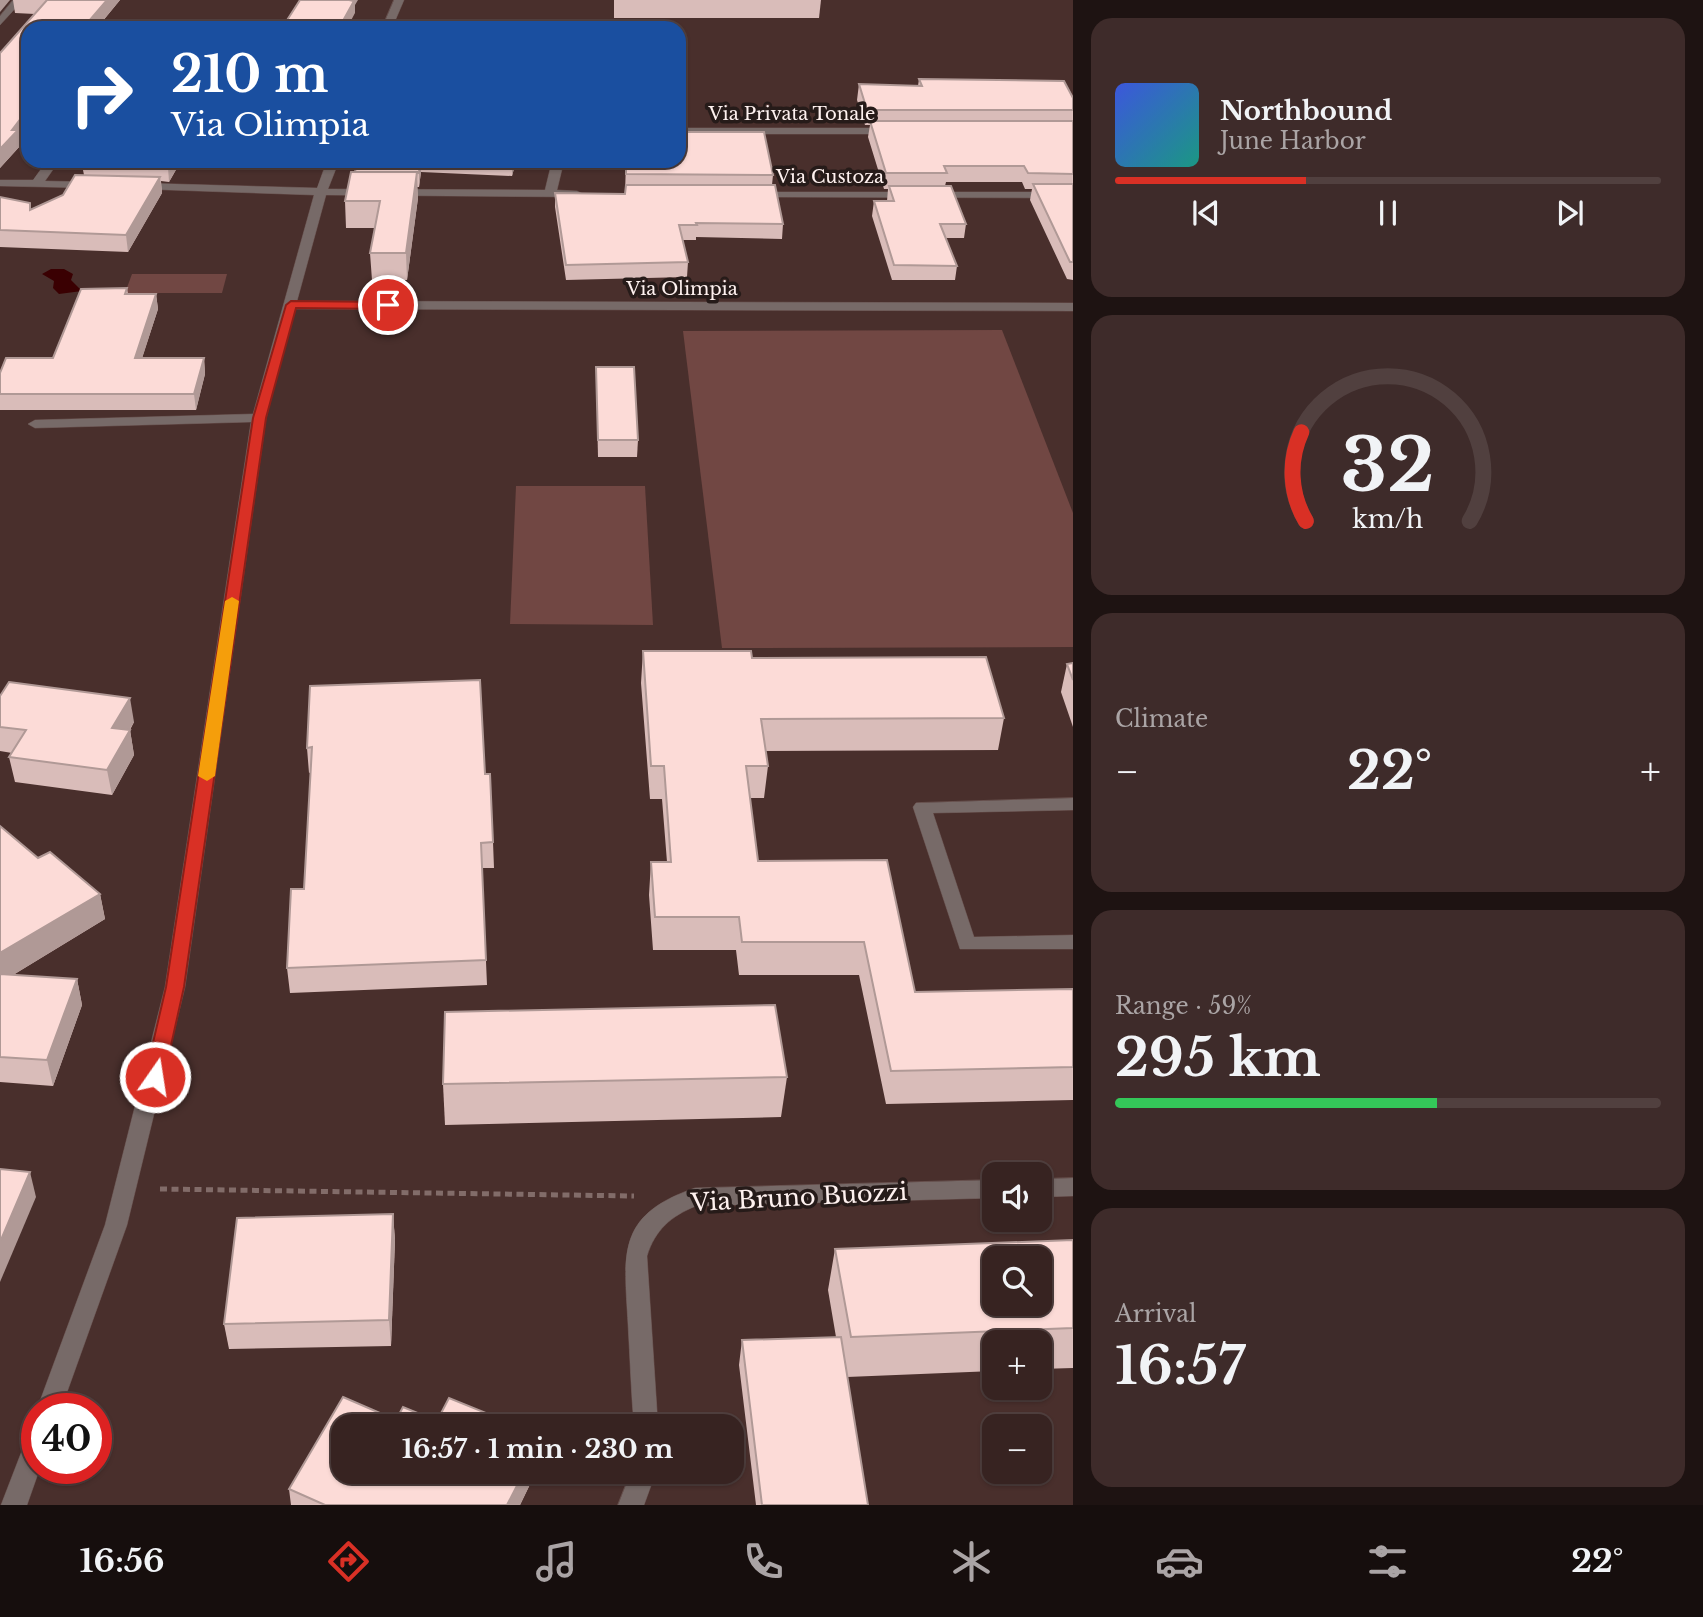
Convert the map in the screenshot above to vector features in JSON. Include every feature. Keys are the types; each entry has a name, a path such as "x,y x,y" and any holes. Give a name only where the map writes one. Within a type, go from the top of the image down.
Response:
{"street":[{"path":"0,22 18,0"},
{"path":"390,21 399,0"},
{"name":"Via Privata Tonale","path":"686,131 910,131"},
{"path":"37,183 48,168"},
{"path":"55,1393 116,1226 175,987 259,418 321,192 330,168"},
{"path":"550,194 556,168"},
{"path":"0,183 104,185"},
{"path":"132,186 321,192 592,194"},
{"name":"Via Custoza","path":"743,195 1073,195"},
{"name":"Via Olimpia","path":"291,305 1073,307"},
{"path":"35,424 259,418"},
{"path":"1073,804 922,807 967,944 1073,942"},
{"path":"1052,1188 1073,1187"},
{"name":"Via Bruno Buozzi","path":"645,1414 636,1256 639,1240 650,1221 670,1206 695,1196 982,1189"},
{"path":"14,1505 22,1484"},
{"path":"631,1505 639,1484"}],"path":[{"path":"126,1188 639,1196"}],"shaded area":[{"path":"51,269 64,269 73,274 71,280 82,291 59,294 53,288 54,281 42,274"},
{"path":"132,274 227,274 222,293 125,293"},
{"path":"1002,330 1073,513 1073,647 722,648 683,331"},
{"path":"516,486 645,486 653,625 510,624"}],"building":[{"path":"47,0 107,0 89,21 28,21"},
{"path":"300,0 354,1 343,21 286,21"},
{"path":"21,29 21,118 12,130 18,130 0,149 0,53"},
{"path":"919,79 1064,81 1073,98 1073,110 867,110 859,84 922,86"},
{"path":"870,121 1073,121 1073,174 1028,173 1024,166 944,166 947,173 886,173"},
{"path":"686,132 764,132 773,175 626,174 626,168 686,168"},
{"path":"356,168 419,168 419,173 355,172"},
{"path":"351,172 417,172 406,253 370,253 380,201 345,201"},
{"path":"75,175 160,177 126,235 0,230 0,197 30,203 30,210 63,195"},
{"path":"1033,184 1073,184 1073,262 1070,262"},
{"path":"626,185 775,185 783,224 679,225 688,262 566,265 555,193 625,194"},
{"path":"889,186 951,186 966,224 940,224 957,266 894,265 874,201 894,201"},
{"path":"127,288 125,294 156,294 135,358 204,358 194,394 0,394 0,373 6,358 53,358 81,289"},
{"path":"596,367 634,367 638,440 598,440"},
{"path":"643,651 751,651 752,658 986,657 1004,718 761,719 768,766 746,766 758,861 887,860 915,992 1073,989 1073,1067 891,1071 864,942 742,942 739,917 655,917 651,862 671,862 664,766 651,766"},
{"path":"1073,663 1073,680 1067,664"},
{"path":"480,680 485,774 490,774 493,842 481,843 486,960 287,968 291,889 304,889 312,747 307,748 310,686"},
{"path":"9,682 130,698 112,728 130,730 107,770 9,757 26,730 0,727 0,696"},
{"path":"0,826 38,858 50,852 100,894 0,953"},
{"path":"0,974 77,979 47,1060 0,1057"},
{"path":"775,1005 787,1077 443,1084 445,1012"},
{"path":"0,1169 30,1172 0,1242"},
{"path":"393,1214 389,1320 224,1324 237,1218"},
{"path":"1073,1240 1073,1328 851,1337 835,1249"},
{"path":"841,1337 868,1505 762,1505 742,1340"},
{"path":"343,1397 382,1414 333,1414"},
{"path":"449,1398 488,1414 441,1414"},
{"path":"403,1407 420,1414 399,1414"},
{"path":"331,1417 331,1484 518,1484 507,1505 325,1505 289,1489"}],"slow traffic":[{"path":"207,776 232,601"}],"route":[{"path":"155,1077 175,987 259,418 291,305 388,305"}]}
